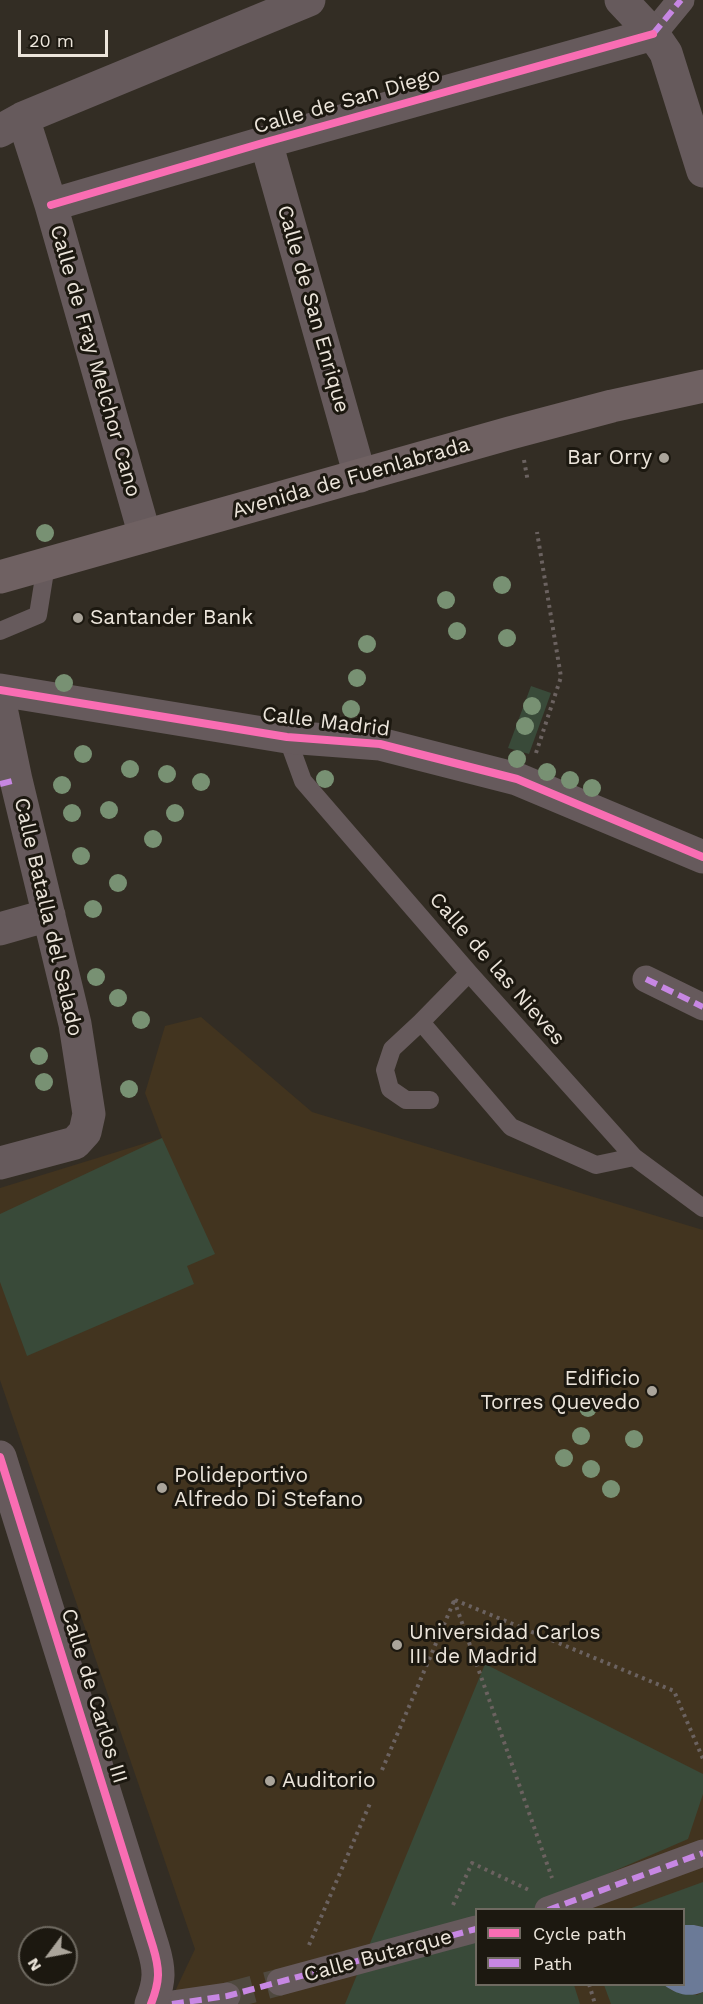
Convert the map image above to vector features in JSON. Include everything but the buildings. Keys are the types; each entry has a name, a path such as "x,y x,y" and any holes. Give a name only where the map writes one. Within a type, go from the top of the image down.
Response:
{"main road":[{"name":"Avenida de Fuenlabrada","path":"0,577 569,417 703,386"}],"street":[{"path":"12,125 309,0"},
{"path":"621,0 653,34 666,53 703,171"},
{"path":"653,34 681,0"},
{"name":"Calle de San Diego","path":"51,205 266,142 653,34"},
{"name":"Calle de Fray Melchor Cano","path":"12,125 51,205 146,536"},
{"name":"Calle de San Enrique","path":"266,142 360,476"},
{"name":"Calle Madrid","path":"0,690 287,737 380,744 517,779 703,857"},
{"name":"Calle Batalla del Salado","path":"0,703 8,782 49,915 75,1024 89,1114 85,1132 75,1143 0,1163"},
{"path":"0,928 49,915"},
{"path":"646,979 703,1006"},
{"name":"Calle de Carlos III","path":"0,1457 159,1968 157,1989 151,2004"},
{"path":"555,1907 703,1853"},
{"name":"Calle Butarque","path":"288,1980 475,1930"},
{"path":"172,2004 227,1996"}],"lane":[{"path":"0,631 38,615 46,565"},
{"name":"Calle de las Nieves","path":"287,737 303,781 469,973 634,1157 703,1208"},
{"path":"430,1100 406,1100 390,1089 385,1070 392,1049 469,973"},
{"path":"421,1022 511,1127 596,1165 634,1157"}],"path":[{"path":"524,456 528,482"},
{"path":"534,758 561,677 537,532"},
{"path":"454,1600 674,1691 703,1759"},
{"path":"382,1770 454,1600"},
{"path":"454,1600 555,1907"},
{"path":"288,1980 371,1801"},
{"path":"438,1940 472,1863 555,1907"},
{"path":"590,1986 595,2004"}],"shaded area":[{"name":"Universidad Carlos III de Madrid","path":"201,1017 312,1112 703,1230 703,2004 169,2004 195,1949 0,1380 0,1188 162,1138 145,1093 165,1026"}],"green space":[{"path":"531,686 551,693 529,754 508,748"},
{"path":"162,1138 215,1254 187,1266 194,1284 27,1356 0,1282 0,1214"},
{"path":"485,1664 703,1774 703,1794 688,1839 547,1900 550,1908 475,1908 475,1986 574,1986 580,2004 345,2004"},
{"path":"703,1882 703,1927 685,1925 685,1908 632,1908"},
{"path":"604,1986 666,1986 673,1991 697,1995 703,1992 703,2004 611,2004"}],"water":[{"path":"685,1925 703,1927 703,1992 687,1995 666,1986 685,1986"}],"tunnel":[{"path":"227,1996 280,1982"}],"marked path":[{"path":"653,34 681,0"},
{"path":"0,784 16,780"},
{"path":"646,979 703,1007"},
{"path":"553,1908 703,1853"},
{"path":"172,2004 227,1996 475,1929"}],"cycle path":[{"path":"51,205 266,142 653,34"},
{"path":"0,690 287,737 380,744 517,779 703,857"},
{"path":"0,1457 155,1955 158,1976 151,2004"}],"place":[{"name":"Bar Orry","path":"664,458"},
{"name":"Santander Bank","path":"78,618"},
{"name":"Edificio Torres Quevedo","path":"652,1391"},
{"name":"Polideportivo Alfredo Di Stefano","path":"162,1488"},
{"name":"Universidad Carlos III de Madrid","path":"397,1645"},
{"name":"Auditorio","path":"270,1781"}]}
